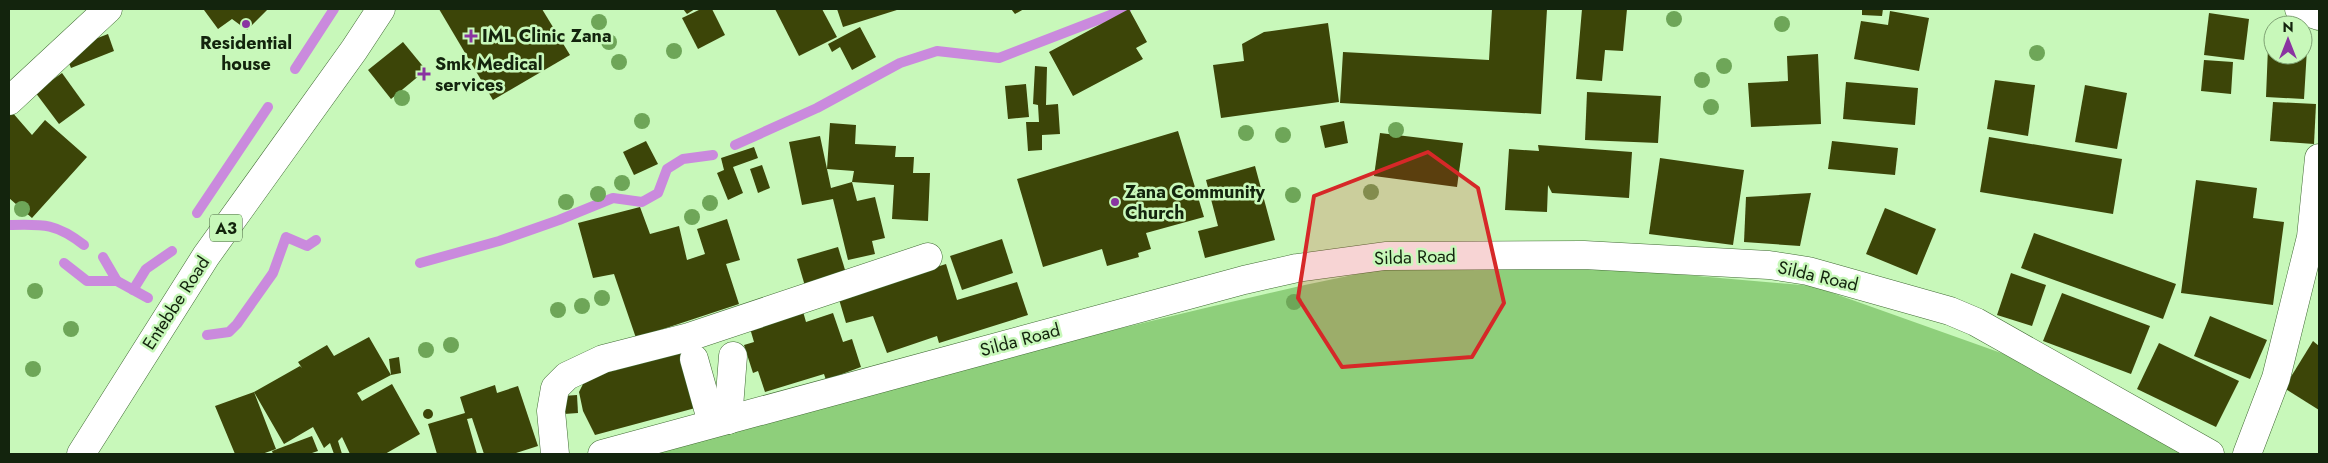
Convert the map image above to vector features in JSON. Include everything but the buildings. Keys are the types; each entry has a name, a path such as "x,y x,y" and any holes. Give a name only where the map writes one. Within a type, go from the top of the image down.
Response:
{"street":[{"path":"9,102 108,9"},
{"name":"Entebbe Road","path":"81,454 206,256 354,50 381,9"},
{"path":"2299,9 2319,16"},
{"path":"2246,454 2276,378 2312,237 2319,158"},
{"name":"Silda Road","path":"602,454 1244,280 1297,268 1385,256 1584,255 1769,265 1808,271 1950,312 1995,331 2210,454"},
{"path":"555,454 551,411 555,388 567,376 603,359 689,337 928,257"},
{"path":"720,422 733,356"},
{"path":"694,359 720,422"}],"highlighted area":[{"path":"1428,152 1478,188 1504,303 1472,357 1342,367 1298,298 1314,196"}],"green space":[{"path":"1410,264 1571,265 1813,286 2004,354 2191,454 656,454 900,384 1023,352 1278,291"}],"waterway":[{"path":"295,69 334,9"},
{"path":"735,145 817,108 900,63 937,51 999,58 1126,9"},
{"path":"197,213 268,107"},
{"path":"420,263 499,241 559,220 613,198 642,202 658,193 667,169 683,159 713,155"},
{"path":"9,225 49,226 65,232 84,245"},
{"path":"207,335 229,332 237,324 273,273 286,237 307,246 316,240"},
{"path":"133,290 146,269 172,251"},
{"path":"103,257 117,281"},
{"path":"64,263 87,281 117,281 148,298"}],"place":[{"name":"Residential house","path":"246,24"},
{"name":"IML Clinic Zana","path":"471,36"},
{"name":"Smk Medical services","path":"424,74"},
{"name":"Zana Community Church","path":"1115,202"}]}
